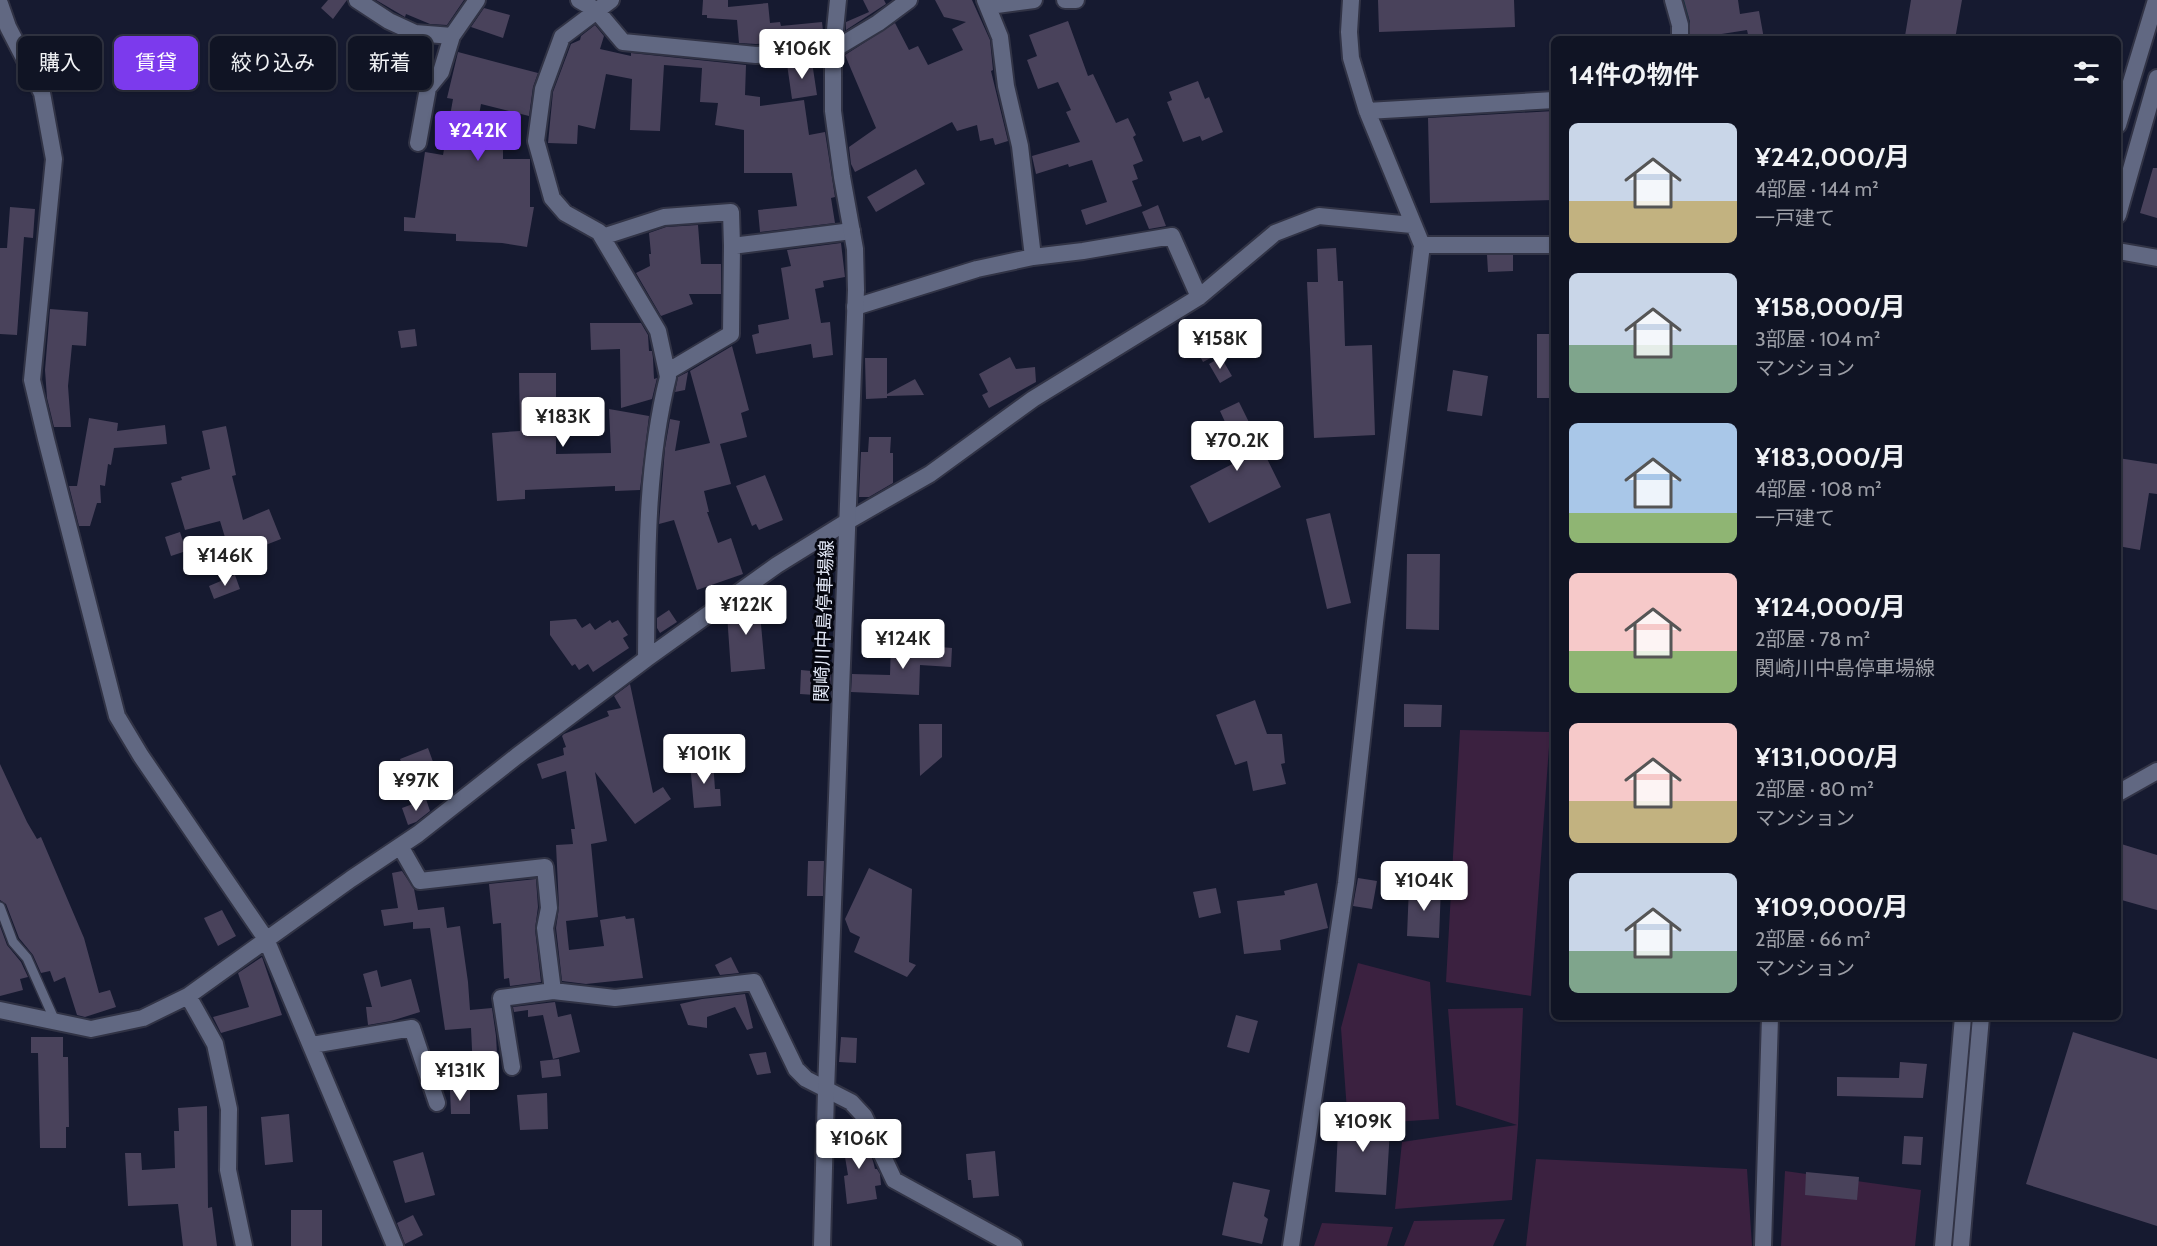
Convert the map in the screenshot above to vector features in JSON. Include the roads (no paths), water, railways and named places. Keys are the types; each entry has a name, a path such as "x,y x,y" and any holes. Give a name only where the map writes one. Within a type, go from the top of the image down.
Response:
{"street":[{"path":"357,0 389,21 414,33 452,36"},
{"path":"418,143 428,88 441,72 452,36 477,0"},
{"path":"579,0 596,10 623,42 756,56 832,50 878,23 909,0"},
{"path":"611,0 562,37 543,89 536,141 552,198 565,213 599,232 658,331 667,372 668,377 658,415 650,489 646,659"},
{"name":"関崎川中島停車場線","path":"822,1246 855,307 855,249 833,111 832,50 838,0"},
{"path":"1033,257 1020,146 1006,86 1000,37 987,3 1034,0"},
{"path":"1065,0 1076,0"},
{"path":"1291,1246 1346,883 1375,622 1422,245 1367,111 1351,58 1349,32 1351,0"},
{"path":"1673,0 1680,25 1680,36"},
{"path":"2153,101 2121,104 2156,0"},
{"path":"0,4 8,27 42,93 54,159 32,380 117,716 266,939 395,1246"},
{"path":"2121,205 2153,101 2157,78"},
{"path":"1367,111 1551,100"},
{"path":"602,237 664,217 731,212 731,334 667,372"},
{"path":"0,1010 92,1029 143,1018 188,996 418,834 646,659 777,565 930,474 1033,399 1199,297 1275,233 1319,216 1412,225"},
{"path":"732,246 852,231"},
{"path":"855,307 977,269 1033,257 1172,236 1199,297"},
{"path":"1422,245 1551,245"},
{"path":"2121,252 2157,258"},
{"path":"2121,791 2157,771"},
{"path":"400,846 420,881 545,867 549,908 545,928 552,991"},
{"path":"512,1067 501,998 552,991 615,998 754,982 796,1069 806,1079 826,1091 851,1102 864,1116 894,1180 1014,1246"},
{"path":"188,996 215,1044 229,1109 228,1170 244,1246"},
{"path":"1763,1246 1770,1020"},
{"path":"1943,1246 1963,1020"},
{"path":"1961,1246 1981,1020"},
{"path":"312,1045 411,1028 437,1102"}],"lane":[{"path":"0,907 13,942 27,958 55,1022"}],"waterway":[{"path":"1683,0 1689,36"}]}
